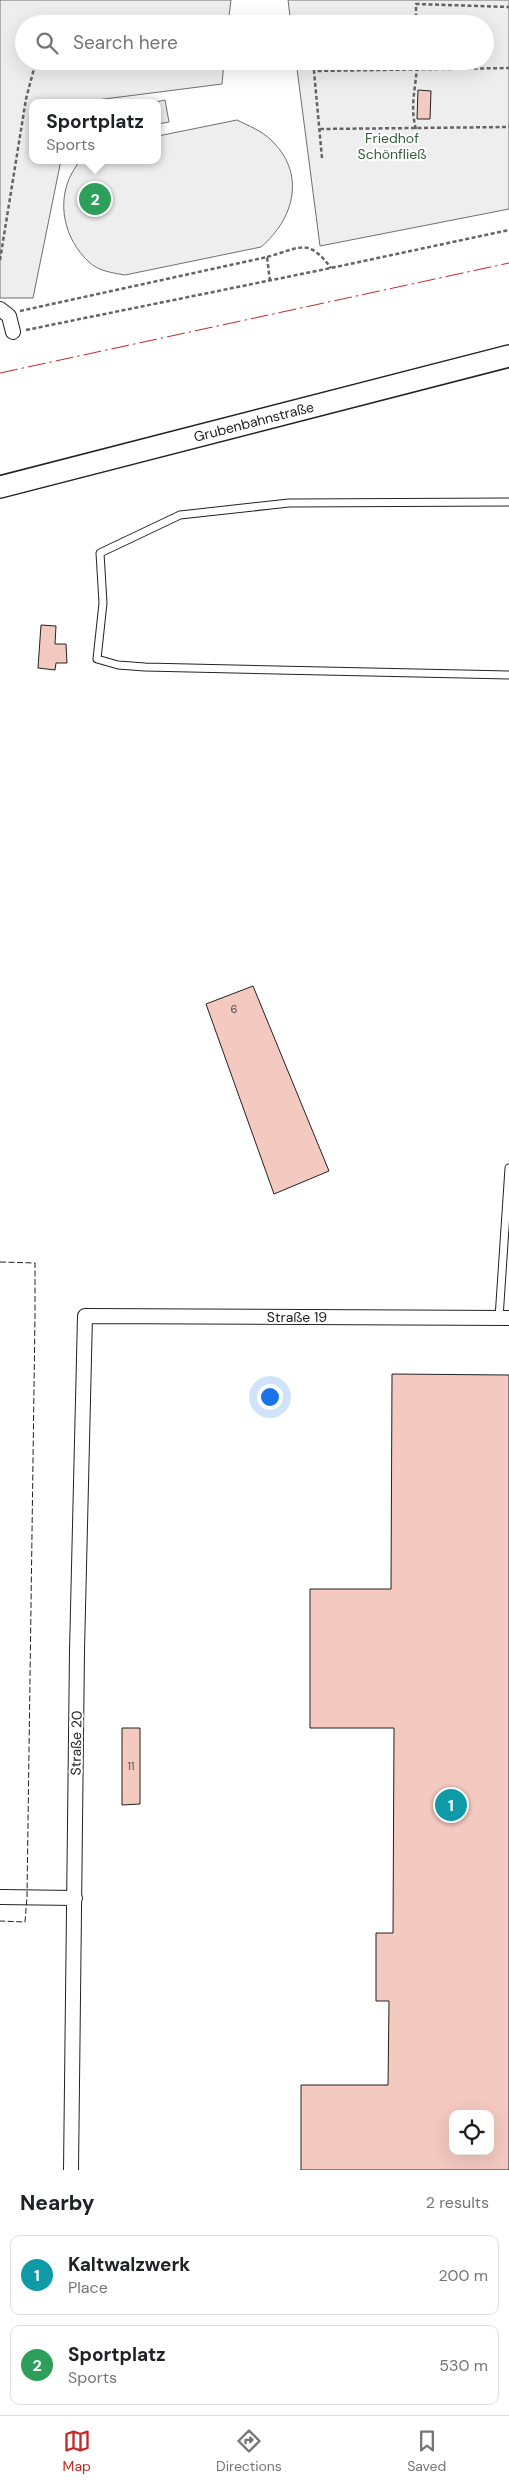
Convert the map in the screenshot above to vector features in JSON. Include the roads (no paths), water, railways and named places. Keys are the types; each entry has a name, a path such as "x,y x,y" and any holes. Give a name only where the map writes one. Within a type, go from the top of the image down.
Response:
{"main road":[{"name":"Grubenbahnstraße","path":"0,487 509,356"}],"street":[{"path":"5,313 13,332"},
{"name":"Straße 19","path":"85,1316 504,1318"},
{"name":"Straße 20","path":"71,2170 78,1651 85,1316"},
{"path":"0,1897 75,1898"}],"lane":[{"path":"509,502 288,503 180,515 100,553 104,602 97,659 118,666 509,675"},
{"path":"504,1318 509,1168"}],"place":[{"name":"Sportplatz","path":"95,199"},
{"name":"Kaltwalzwerk","path":"451,1805"}],"park label":[{"name":"Friedhof Schönfließ","path":"392,146"}]}
